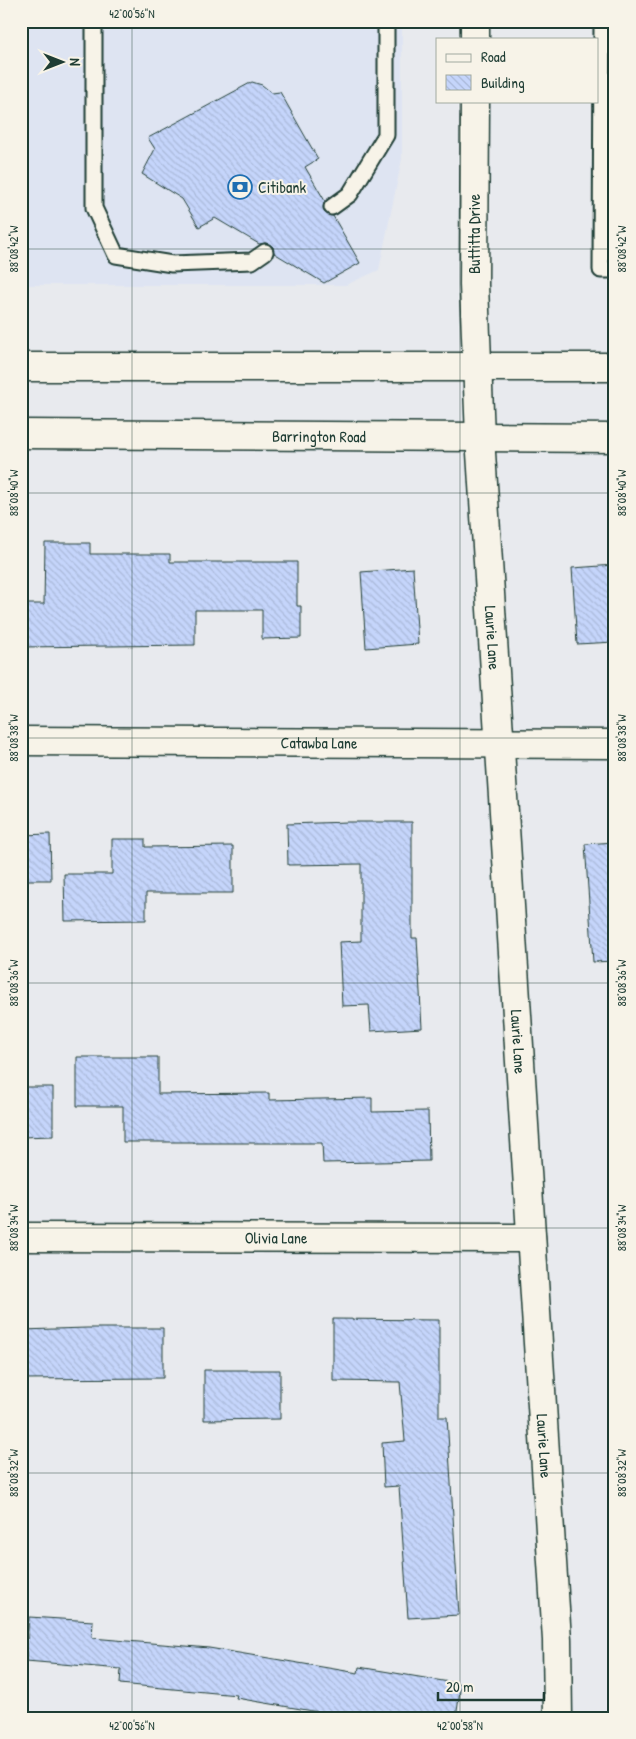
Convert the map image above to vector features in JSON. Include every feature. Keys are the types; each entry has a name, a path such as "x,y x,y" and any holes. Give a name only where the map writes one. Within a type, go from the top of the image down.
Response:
{"street":[{"path":"475,21 475,38"},
{"name":"Buttitta Drive","path":"475,102 474,285 477,366"},
{"name":"Laurie Lane","path":"477,366 557,1640 558,1718"},
{"path":"21,367 615,367"},
{"name":"Barrington Road","path":"21,434 615,438"},
{"name":"Catawba Lane","path":"21,741 615,744"},
{"name":"Olivia Lane","path":"21,1237 531,1238"}],"lane":[{"path":"94,21 94,208 116,255 172,264 252,261 265,252"},
{"path":"332,207 350,194 386,135 386,21"},
{"path":"602,21 601,270 615,270"}],"shaded area":[{"path":"21,21 402,21 402,159 379,270 346,285 21,285"}],"building":[{"name":"Citibank","path":"252,82 262,85 272,93 280,92 318,159 305,167 325,201 324,212 333,216 360,263 324,283 274,253 273,247 269,244 259,244 215,218 199,227 182,199 142,174 155,149 148,138"},
{"path":"45,543 90,543 90,554 170,554 170,562 297,562 297,606 301,606 301,638 262,639 262,610 195,610 195,645 21,647 21,604 44,604"},
{"path":"615,565 615,642 577,644 572,568"},
{"path":"413,568 418,644 366,648 361,572"},
{"path":"412,822 412,938 417,938 422,1028 371,1031 369,1005 342,1006 339,942 361,941 361,864 288,865 287,824"},
{"path":"50,834 51,880 21,880 21,835"},
{"path":"112,839 145,839 145,847 233,846 233,893 146,893 146,920 65,921 64,874 112,874"},
{"path":"615,842 615,961 593,962 585,844"},
{"path":"77,1057 158,1057 158,1094 269,1093 269,1100 372,1098 372,1112 428,1111 429,1161 323,1163 322,1143 123,1142 123,1106 77,1106"},
{"path":"21,1087 53,1087 53,1136 21,1137"},
{"path":"333,1319 439,1320 439,1417 447,1417 459,1615 408,1618 399,1486 384,1487 382,1443 405,1441 400,1382 333,1381"},
{"path":"163,1328 163,1378 21,1379 21,1330"},
{"path":"204,1370 280,1370 280,1419 204,1420"},
{"path":"29,1617 93,1621 92,1638 209,1648 358,1673 359,1667 461,1684 456,1718 354,1718 236,1698 237,1695 120,1684 121,1669 26,1661"}],"place":[{"name":"Citibank","path":"240,187"}]}
